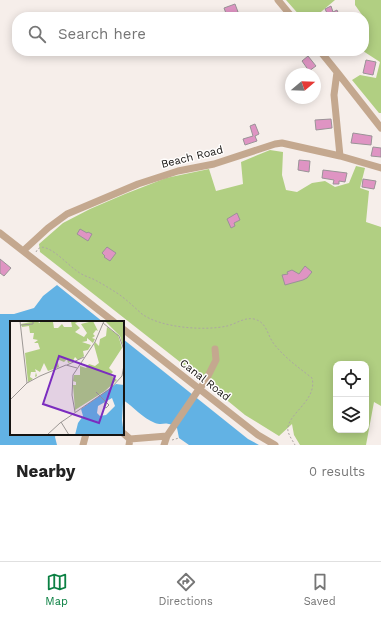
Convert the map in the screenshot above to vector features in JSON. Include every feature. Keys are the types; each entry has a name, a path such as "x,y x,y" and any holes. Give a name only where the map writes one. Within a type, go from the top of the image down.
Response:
{"street":[{"path":"278,0 288,12"},
{"path":"324,56 381,128"},
{"path":"337,72 334,95 340,156"},
{"path":"372,118 381,118"},
{"name":"Beach Road","path":"23,251 48,228 67,214 138,184 178,171 214,164 275,144 282,143 340,156 381,168"},
{"path":"0,234 113,321"},
{"name":"Canal Road","path":"124,330 258,435 275,445"},
{"path":"164,445 167,436 205,382 216,360 216,350"},
{"path":"83,445 86,435"},
{"path":"129,442 167,436"}],"path":[{"path":"31,257 39,248 44,247 52,251 78,272 117,293 143,315 153,321 202,329 228,326 247,319 254,319 261,323 267,329 273,342 284,357 312,378 313,388 305,402 289,422 288,430 295,445"}],"green space":[{"path":"286,0 335,0 321,12 297,12"},
{"path":"355,0 381,0 381,113 379,113 352,80 360,75 376,78 380,62 369,55 369,12 360,12 355,5"},
{"path":"270,150 283,152 282,175 286,190 297,192 312,183 325,181 335,187 349,183 356,166 365,168 360,188 369,191 366,222 381,227 381,406 374,402 369,429 369,361 333,361 333,433 368,433 366,445 300,445 294,435 292,424 279,436 245,415 40,252 39,244 63,223 90,209 166,178 209,169 216,191 243,184 241,162"}],"water":[{"path":"57,285 102,321 10,321 10,435 56,435 57,445 0,445 0,314 14,314 34,308 43,296"},
{"path":"124,340 248,439 259,445 189,445 179,438 177,428 170,424 158,424 150,421 124,401"}],"building":[{"path":"235,4 238,12 226,12 224,8"},
{"path":"331,6 333,12 326,12 325,9"},
{"path":"308,56 316,66 313,68 307,68 302,61"},
{"path":"366,60 376,62 373,75 363,73"},
{"path":"331,119 332,128 316,130 315,120"},
{"path":"255,124 259,134 255,136 257,141 245,145 243,139 253,136 250,126"},
{"path":"353,133 372,136 371,145 351,143"},
{"path":"373,147 381,148 381,157 371,156"},
{"path":"299,160 310,161 309,172 298,170"},
{"path":"323,170 347,173 345,182 339,181 339,184 333,184 334,180 322,178"},
{"path":"363,179 376,181 374,189 362,187"},
{"path":"237,213 240,220 234,223 235,226 231,228 227,219"},
{"path":"80,229 92,234 88,241 77,234"},
{"path":"107,247 116,253 110,261 104,257 105,256 102,253"},
{"path":"0,259 11,268 4,276 0,273"},
{"path":"305,266 312,272 307,278 285,285 282,275 288,274 287,272 292,270 299,274"}]}
